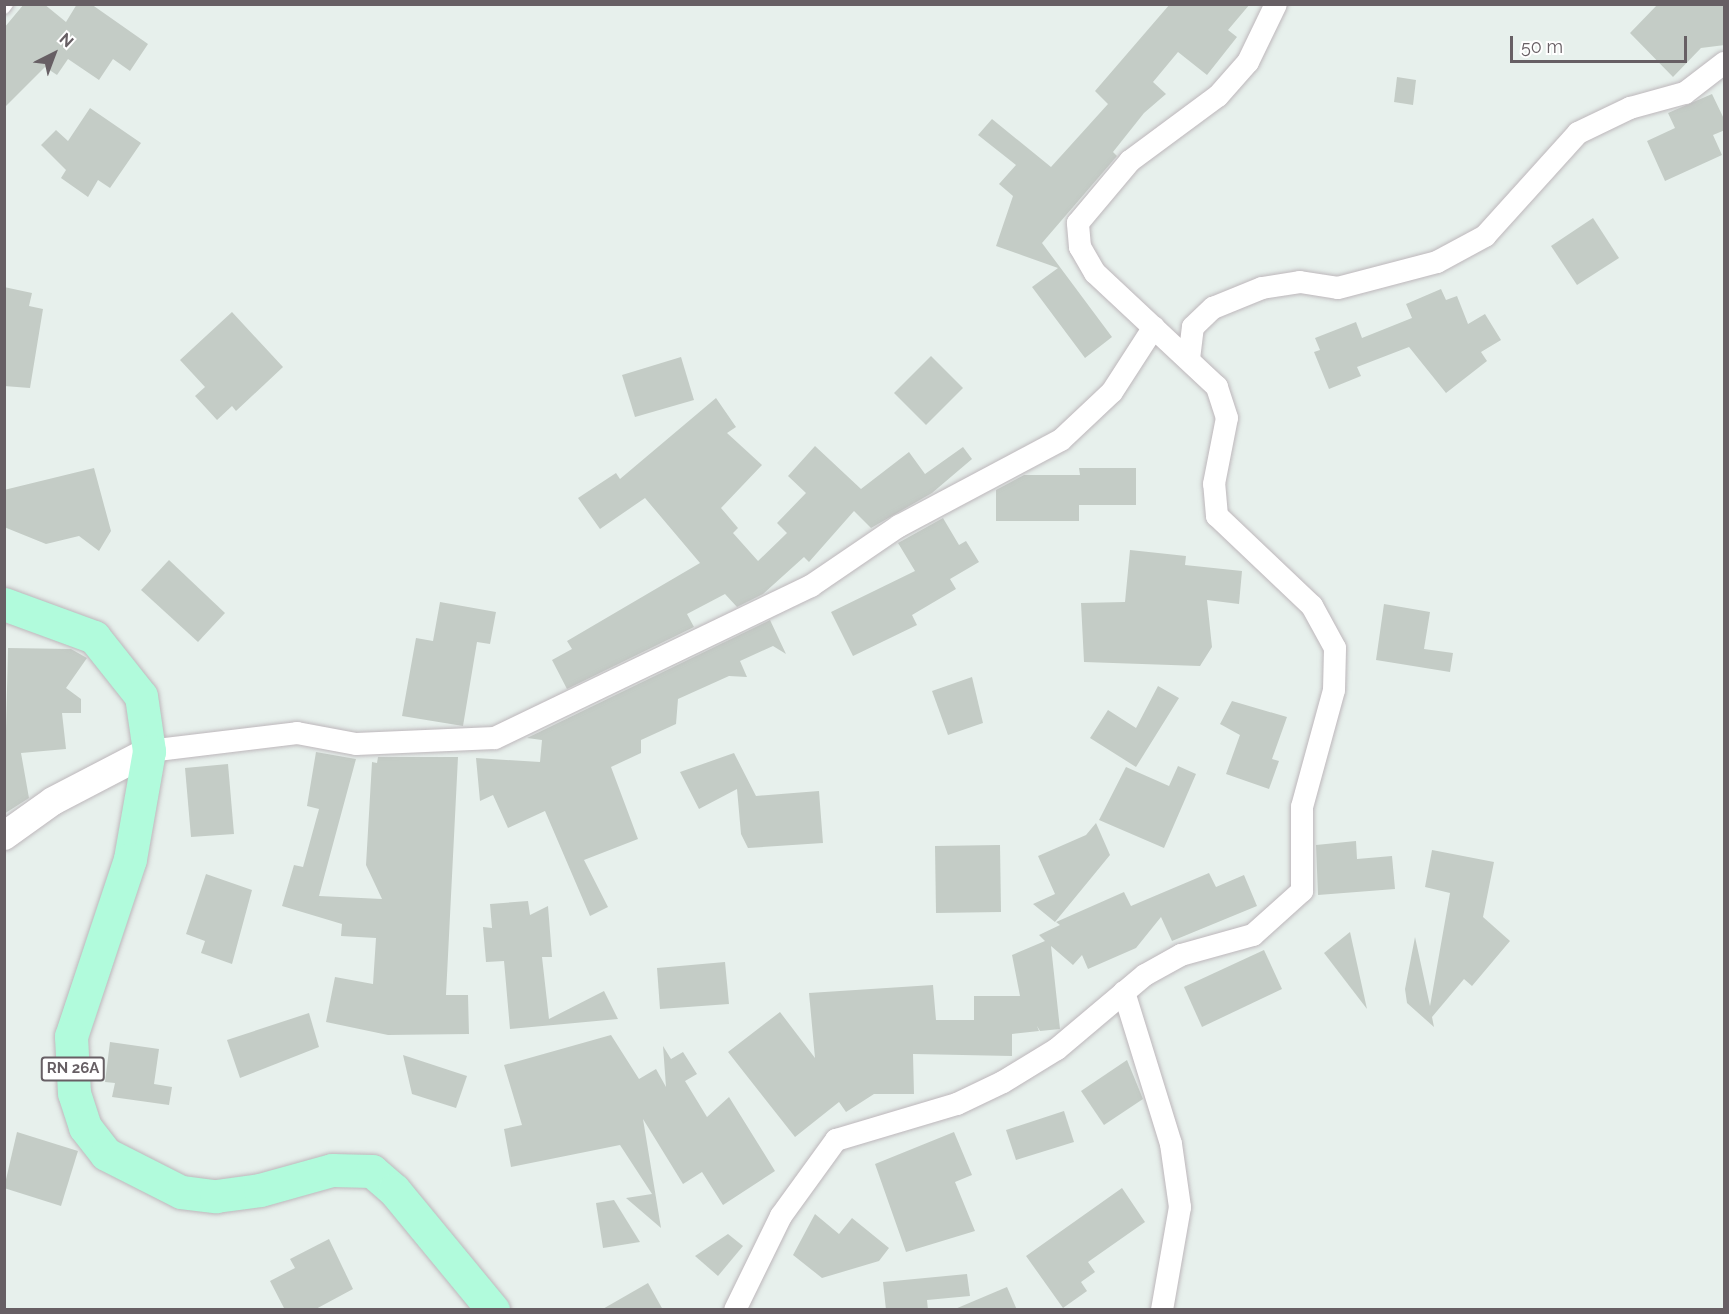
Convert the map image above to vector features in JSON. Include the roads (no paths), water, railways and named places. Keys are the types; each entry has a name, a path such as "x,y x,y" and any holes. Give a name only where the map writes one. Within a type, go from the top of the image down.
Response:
{"main road":[{"name":"RN 26A","path":"4,604 94,637 116,657 141,696 149,751 129,860 71,1036 74,1093 85,1127 106,1154 181,1192 216,1196 260,1190 332,1170 372,1171 394,1190 493,1310"}],"street":[{"path":"735,1310 781,1216 836,1140 957,1104 1003,1082 1057,1048 1124,992 1181,955 1253,936 1302,891 1302,807 1334,690 1335,648 1312,606 1217,516 1214,484 1227,418 1217,387 1095,273 1080,247 1078,223 1130,160 1218,96 1248,62 1276,4"},
{"path":"1189,359 1193,327 1213,308 1262,288 1300,282 1338,288 1437,262 1485,236 1578,134 1630,108 1684,93 1725,63"},
{"path":"4,836 63,795 149,751 297,733 356,744 495,738 811,586 899,526 1061,440 1112,392 1154,327"},
{"path":"1124,992 1171,1144 1180,1207 1162,1310"}],"lane":[{"path":"4,8 8,4"}]}
